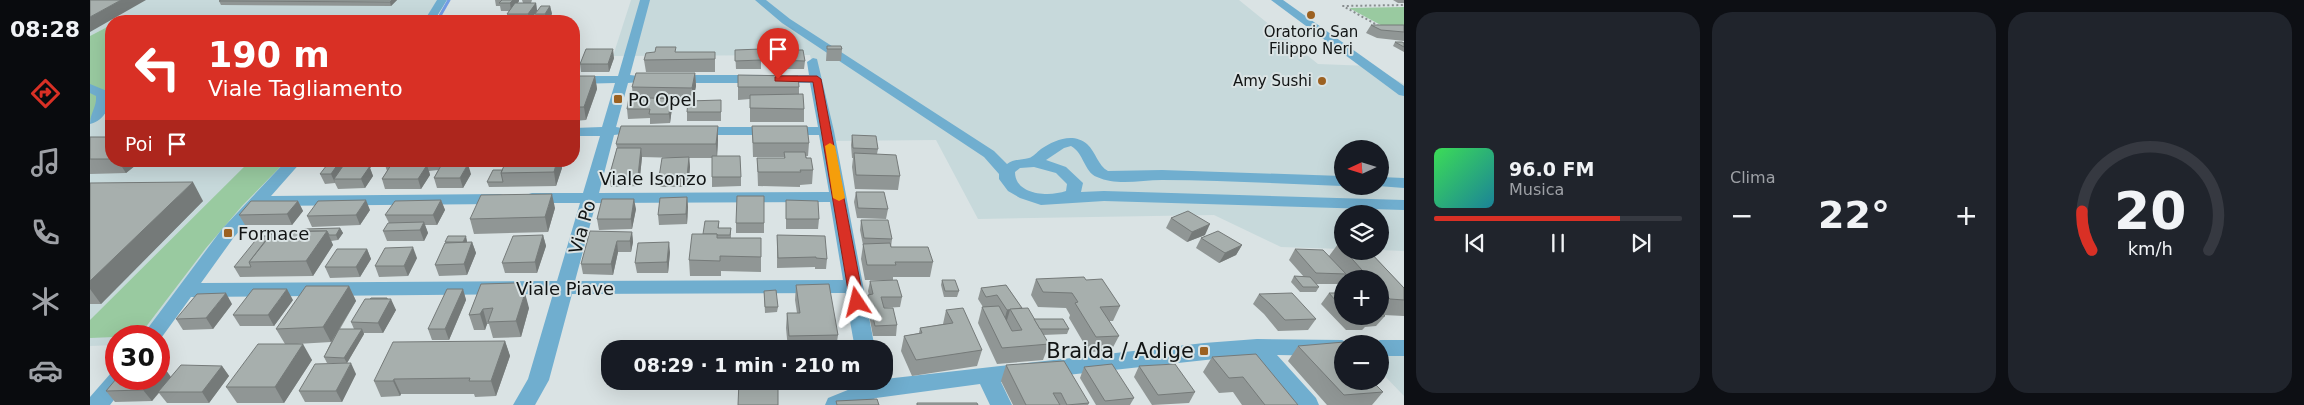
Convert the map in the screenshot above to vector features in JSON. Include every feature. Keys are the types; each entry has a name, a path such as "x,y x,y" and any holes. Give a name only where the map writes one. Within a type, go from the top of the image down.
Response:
{"street":[{"path":"433,15 442,0"},
{"name":"Via Po","path":"534,405 538,380 645,0"},
{"path":"760,0 786,21 1012,168"},
{"path":"1276,0 1301,20 1404,92"},
{"path":"813,62 863,340"},
{"path":"1386,78 1404,87"},
{"path":"580,80 643,79"},
{"path":"662,79 817,79"},
{"path":"90,88 102,94 104,103 99,112 90,120"},
{"path":"580,132 628,131"},
{"path":"688,131 827,131"},
{"path":"1334,181 1151,175 1111,176 1095,170 1085,150 1078,144 1067,143 1051,147 1035,162 1012,168 1006,178 1009,184 1025,195 1047,200 1071,191 1104,196 1404,205"},
{"path":"1051,147 1071,191"},
{"path":"1035,162 1061,170"},
{"path":"160,325 228,233 289,167"},
{"path":"1389,182 1404,183"},
{"name":"Viale Isonzo","path":"257,201 839,197"},
{"name":"Viale Piave","path":"186,290 854,286"},
{"path":"893,383 987,375 1204,351 1257,348 1334,348"},
{"path":"1257,348 1308,405"},
{"path":"1389,348 1404,348"},
{"path":"987,375 1001,405"},
{"name":"Via Po","path":"524,405 538,380"},
{"path":"97,405 110,390"},
{"path":"836,405 863,390"}],"path":[{"path":"1378,26 1343,6 1404,5"}],"shaded area":[{"path":"90,0 446,0 438,15 105,15 105,28 90,36"},
{"path":"631,0 1239,0 1318,64 1370,66 1404,84 1404,251 1389,250 1389,205 1334,205 1334,249 1281,247 1214,215 978,219 936,140 831,141 810,55 613,56"},
{"path":"105,114 105,167 283,167 152,325 105,325 105,345 90,346 90,120"},
{"path":"1389,350 1404,350 1404,396 1389,380"}],"green space":[{"path":"1404,7 1404,30 1390,30 1349,8"},
{"path":"105,28 105,114 90,120 90,36"},
{"path":"244,167 280,167 242,206 206,248 147,325 105,325 105,337 90,338 90,320"}],"building":[{"path":"90,0 121,0 90,17"},
{"path":"392,0 390,2 219,1"},
{"path":"502,0 513,0 510,3 499,3"},
{"path":"515,3 536,3 528,14 507,14"},
{"path":"541,6 550,6 545,14 535,14"},
{"path":"1371,25 1404,25 1404,32 1381,30"},
{"path":"1395,42 1404,43 1404,47"},
{"path":"827,46 841,46 842,49 827,49"},
{"path":"656,47 676,47 675,52 715,52 715,59 644,60 646,53 655,52"},
{"path":"586,49 613,49 608,64 580,64"},
{"path":"761,49 761,60 735,61 735,50"},
{"path":"776,50 803,50 805,61 776,60"},
{"path":"636,73 695,73 692,88 632,87"},
{"path":"738,75 798,76 799,87 738,87"},
{"path":"580,76 595,76 584,107 580,107"},
{"path":"803,94 804,109 750,108 750,95"},
{"path":"629,97 671,99 669,114 649,114 650,109 627,109"},
{"path":"721,100 721,112 687,112 688,101"},
{"path":"621,126 718,126 716,144 616,144"},
{"path":"752,126 807,126 809,143 753,143"},
{"path":"852,135 876,136 878,149 853,148"},
{"path":"90,137 105,137 105,159 90,159"},
{"path":"617,148 641,148 638,176 609,177"},
{"path":"784,152 805,152 806,158 811,158 813,170 800,170 801,172 758,172 757,158 785,158"},
{"path":"854,153 896,155 900,176 856,175"},
{"path":"712,156 740,156 741,177 712,177"},
{"path":"689,157 687,177 659,177 662,158"},
{"path":"325,167 336,167 331,174 320,174"},
{"path":"342,167 369,167 361,179 334,179"},
{"path":"390,167 426,167 418,179 382,179"},
{"path":"440,167 466,167 460,178 434,178"},
{"path":"504,167 555,167 554,172 501,173"},
{"path":"493,170 502,170 503,182 487,182"},
{"path":"193,182 90,281 90,183"},
{"path":"856,192 884,192 888,209 858,208"},
{"path":"552,194 545,217 470,219 481,195"},
{"path":"737,196 764,196 764,223 736,223"},
{"path":"687,197 686,214 658,215 660,198"},
{"path":"602,199 634,199 631,219 597,219"},
{"path":"366,200 356,215 307,216 318,201"},
{"path":"441,200 433,215 385,215 395,201"},
{"path":"786,200 818,201 819,219 786,219"},
{"path":"251,201 298,201 287,214 239,215"},
{"path":"1188,211 1210,224 1192,232 1171,218"},
{"path":"861,220 888,220 892,239 864,238"},
{"path":"705,221 719,221 718,228 731,228 730,235 703,234"},
{"path":"424,222 420,230 383,231 388,223"},
{"path":"340,228 336,235 329,235 327,231 303,231 304,229"},
{"path":"327,231 306,261 249,262 273,232"},
{"path":"590,231 632,232 630,241 617,241 611,264 581,264"},
{"path":"1218,231 1242,245 1225,253 1201,238"},
{"path":"692,234 717,234 717,238 761,238 761,257 720,256 720,261 689,260"},
{"path":"543,235 535,262 502,263 513,236"},
{"path":"777,235 825,236 827,259 816,257 778,258"},
{"path":"259,236 269,236 249,262 251,267 234,267"},
{"path":"448,236 466,236 463,242 445,242"},
{"path":"472,242 464,264 435,265 445,243"},
{"path":"669,242 667,262 635,263 638,243"},
{"path":"890,243 891,247 928,247 933,262 895,262 896,265 867,265 863,244"},
{"path":"413,247 404,266 375,266 385,248"},
{"path":"337,249 367,249 356,267 325,267"},
{"path":"1295,249 1323,250 1342,270 1334,270 1334,274 1316,273"},
{"path":"1353,260 1378,260 1387,270 1362,270"},
{"path":"1389,272 1404,288 1404,300 1390,299"},
{"path":"1294,276 1310,277 1319,287 1303,287"},
{"path":"1084,277 1086,280 1102,279 1120,306 1100,307 1119,336 1096,337 1075,303 1078,302 1072,293 1043,292 1036,279"},
{"path":"897,280 902,297 881,297 884,308 893,308 897,325 875,326 868,295 873,294 870,281"},
{"path":"942,280 955,280 959,291 945,291"},
{"path":"516,283 525,293 516,321 488,322 493,308 483,309 480,314 469,315 481,284"},
{"path":"829,284 838,335 789,336 787,313 800,313 796,285"},
{"path":"1006,285 1022,308 1007,310 997,295 986,297 981,288"},
{"path":"306,286 349,286 323,327 276,329"},
{"path":"253,289 287,289 268,315 233,315"},
{"path":"447,289 463,289 445,329 428,329"},
{"path":"776,290 778,307 765,307 764,291"},
{"path":"226,293 206,318 176,319 197,294"},
{"path":"1292,293 1316,319 1285,320 1259,294"},
{"path":"387,298 387,299 370,299"},
{"path":"365,299 391,299 378,323 351,322"},
{"path":"999,306 1012,331 1022,330 1010,309 1028,308 1049,344 1002,348 982,307"},
{"path":"963,308 982,350 916,360 904,336 922,333 920,328 953,323 946,310"},
{"path":"1034,319 1063,319 1069,329 1040,329"},
{"path":"339,329 362,329 344,358 324,357"},
{"path":"505,341 491,381 469,381 470,378 374,381 393,342"},
{"path":"1334,343 1334,384 1298,346"},
{"path":"258,344 303,344 275,387 226,387"},
{"path":"1256,354 1298,405 1265,405 1243,377 1229,378 1212,357"},
{"path":"1064,361 1089,403 1067,405 1061,393 1053,393 1060,405 1026,405 1006,365"},
{"path":"351,363 336,391 299,391 315,364"},
{"path":"1112,364 1134,398 1105,401 1084,367"},
{"path":"1175,364 1195,392 1158,395 1139,366"},
{"path":"181,365 222,366 202,392 158,392 160,390 170,390 170,378"},
{"path":"107,390 143,390 106,391"},
{"path":"739,390 778,390 778,405 738,405"},
{"path":"1339,390 1381,390 1383,392 1344,395"},
{"path":"877,399 879,405 837,405 836,401"},
{"path":"917,403 977,403 978,405 917,405"}],"waterway":[{"path":"440,15 449,0"}],"slow traffic":[{"path":"830,146 839,198"}],"place":[{"name":"Oratorio San Filippo Neri","path":"1311,15"},
{"name":"Amy Sushi","path":"1322,81"},
{"name":"Po Opel","path":"618,99"},
{"name":"Fornace","path":"228,233"},
{"name":"Braida / Adige","path":"1204,351"}],"route":[{"path":"778,79 817,79 857,302"}]}
